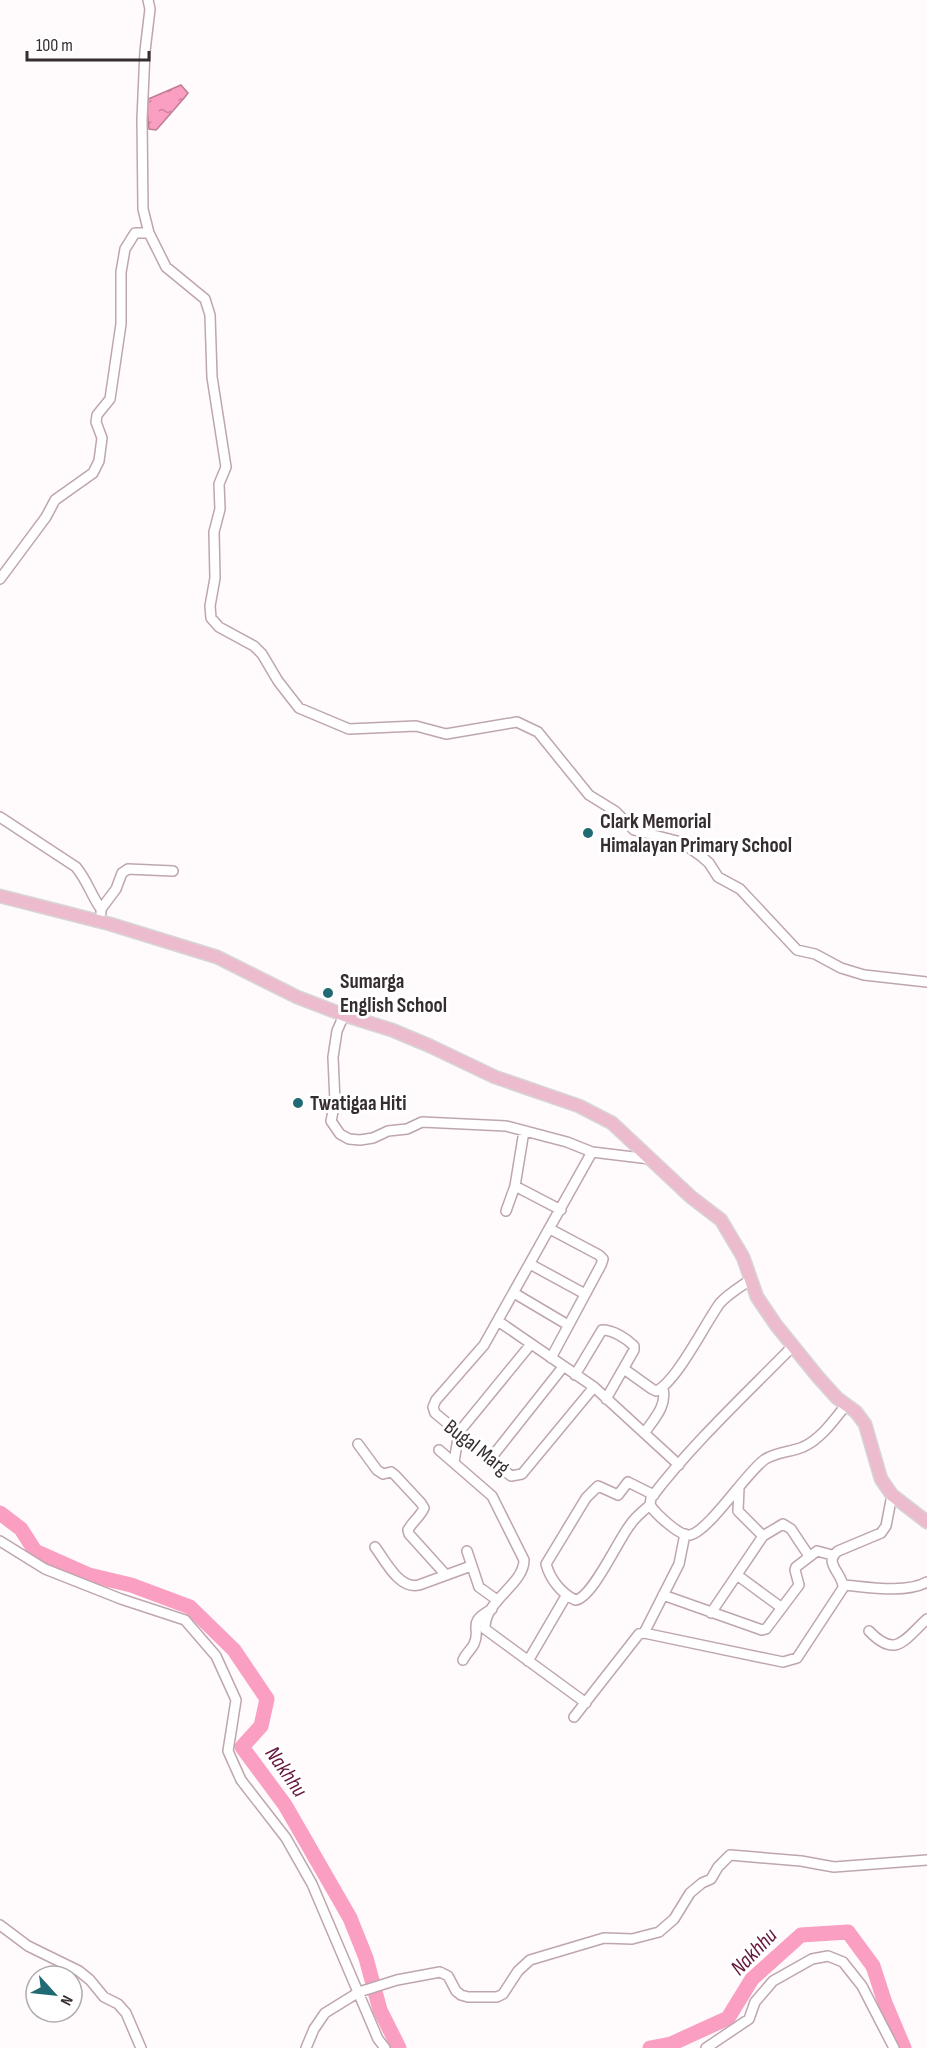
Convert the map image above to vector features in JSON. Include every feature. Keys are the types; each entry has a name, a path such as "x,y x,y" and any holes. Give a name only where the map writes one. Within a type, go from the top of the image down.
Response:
{"main road":[{"path":"0,896 104,918 217,957 297,996 344,1015 392,1030 495,1077 579,1106 612,1124 691,1197 721,1220 743,1257 757,1297 818,1377 856,1412 865,1424 881,1479 892,1495 927,1522"}],"street":[{"path":"148,0 150,9 145,51 142,119 143,209 149,233 166,267 205,299 210,315 212,377 226,467 219,484 220,509 214,531 215,578 210,606 211,618 219,627 254,646 262,654 278,681 299,708 349,729 416,726 446,734 517,722 538,732 589,795 615,811 634,830 681,842 701,856 709,863 718,878 740,889 797,950 815,954 840,968 864,975 927,982"},
{"path":"0,579 46,517 55,500 93,473 99,461 102,438 96,422 97,415 110,399 112,388 121,324 121,272 125,249 135,233 149,233"},
{"path":"0,817 76,867 85,878 104,918"},
{"path":"104,918 122,873 128,869 173,871"},
{"path":"344,1015 337,1031 333,1057 335,1102 331,1121 340,1134 349,1139 373,1138 388,1131 407,1129 423,1122 506,1126 567,1142 592,1152 650,1159"},
{"path":"506,1211 515,1186 524,1131"},
{"name":"Bugal Marg","path":"592,1152 484,1345 435,1400 433,1407 435,1413 511,1476 522,1474 594,1387"},
{"path":"515,1186 561,1210"},
{"path":"550,1229 603,1259 602,1265 551,1358"},
{"path":"530,1264 585,1294"},
{"path":"624,1369 652,1389 656,1391 663,1389 720,1304 750,1280"},
{"path":"514,1293 568,1325"},
{"path":"498,1321 594,1387 679,1466"},
{"path":"575,1375 602,1330 608,1330 634,1346 624,1369 606,1399"},
{"path":"454,1462 459,1432 531,1344"},
{"path":"654,1495 628,1482 618,1495 598,1486 586,1498 546,1564 566,1596 575,1600 584,1596 606,1565 630,1524 650,1505 654,1495 723,1416 793,1346"},
{"path":"490,1458 562,1366"},
{"path":"645,1432 663,1404 663,1389"},
{"path":"650,1505 662,1519 685,1534 689,1535 697,1531 764,1460 807,1446 820,1435 846,1405"},
{"path":"358,1444 377,1470 383,1474 391,1472 395,1474 422,1503 424,1509 412,1522 408,1530 409,1534 446,1575"},
{"path":"439,1450 492,1496 524,1560 522,1572 497,1600 485,1624 485,1629 586,1703"},
{"path":"739,1488 738,1511 763,1536"},
{"path":"832,1556 838,1551 881,1533 886,1526 892,1495"},
{"path":"711,1613 763,1536 777,1526 783,1524 791,1529 809,1556"},
{"path":"644,1633 679,1564 685,1534"},
{"path":"0,1541 45,1569 121,1599 185,1620 216,1656 236,1700 228,1751 241,1780 286,1839 312,1884 362,1991 378,2039 385,2048"},
{"path":"375,1547 406,1585 415,1587 471,1566"},
{"path":"466,1551 479,1587 497,1600"},
{"path":"663,1595 762,1630 766,1629 799,1585 796,1567 809,1556 822,1551 832,1556"},
{"path":"574,1717 635,1637 644,1633 790,1662 796,1658 841,1594 844,1585 834,1568 832,1556"},
{"path":"737,1575 782,1608"},
{"path":"844,1585 889,1589 921,1586 927,1582"},
{"path":"528,1661 566,1596"},
{"path":"463,1660 465,1653 473,1647 475,1624 481,1615 492,1609"},
{"path":"869,1631 879,1642 891,1646 899,1644 927,1619"},
{"path":"306,2048 314,2029 325,2013 362,1991 397,1980 440,1972 448,1976 456,1991 461,1995 497,1997 503,1994 518,1971 530,1960 604,1938 632,1939 659,1932 674,1919 690,1893 711,1879 718,1867 730,1855 801,1861 834,1868 927,1860"},
{"path":"0,1925 28,1946 79,1971 104,1997 118,2004 126,2013 141,2048"},
{"path":"706,2048 749,2019 755,2002 773,1980 812,1959 828,1956 843,1962 862,1986 894,2048"}],"water":[{"path":"181,85 188,93 156,130 149,129 146,100"}],"waterway":[{"name":"Nakhhu","path":"0,1513 21,1529 35,1551 89,1575 131,1585 190,1607 234,1650 267,1699 261,1726 242,1747 285,1805 350,1918 366,1958 380,2010 399,2048"},
{"name":"Nakhhu","path":"650,2048 671,2044 728,2018 752,1979 801,1935 848,1932 873,1966 885,2003 904,2048"}],"place":[{"name":"Clark Memorial Himalayan Primary School","path":"588,833"},
{"name":"Sumarga English School","path":"328,993"},
{"name":"Twatigaa Hiti","path":"298,1103"}]}
